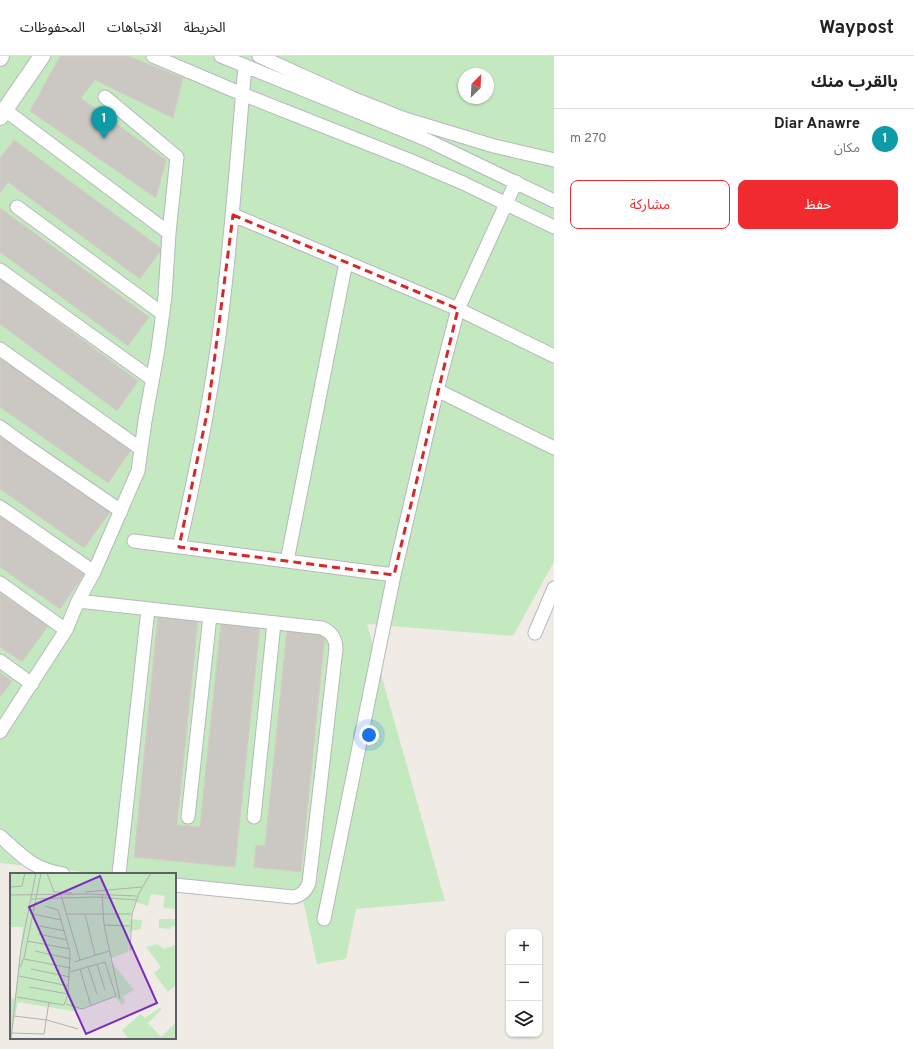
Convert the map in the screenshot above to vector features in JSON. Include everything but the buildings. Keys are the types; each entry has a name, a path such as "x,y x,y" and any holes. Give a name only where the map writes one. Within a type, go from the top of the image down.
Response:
{"street":[{"path":"42,56 2,113 169,233"},
{"path":"153,56 242,94 416,162 506,203 554,227"},
{"path":"221,56 425,139 554,201"},
{"path":"259,56 352,98 405,119 494,146 554,160"},
{"path":"180,547 208,409 222,315 233,215 245,66"},
{"path":"0,732 66,630 78,601 94,572 138,471 163,314 169,233 177,157 105,97"},
{"path":"324,919 394,575 437,390 458,309 516,182"},
{"path":"17,207 163,314"},
{"path":"233,215 458,309 554,356"},
{"path":"287,561 346,262"},
{"path":"0,270 152,379"},
{"path":"0,349 141,449"},
{"path":"437,390 554,448"},
{"path":"0,427 28,448 121,511"},
{"path":"0,507 94,572"},
{"path":"134,541 394,575"},
{"path":"0,583 66,630"},
{"path":"535,633 554,588"},
{"path":"78,601 322,628 332,634 336,644 309,883 303,893 293,897 176,886"},
{"path":"119,873 148,609"},
{"path":"188,818 210,616"},
{"path":"254,816 274,623"},
{"path":"0,661 32,684"},
{"path":"0,836 34,865 48,871 58,873"}],"highlighted area":[{"path":"233,215 458,309 394,575 179,547 208,409"}],"green space":[{"path":"0,56 554,56 554,562 513,636 367,624 445,901 356,909 346,959 317,964 302,895 176,882 176,873 93,873 0,863"}],"place":[{"name":"Diar Anawre","path":"104,139"}]}
